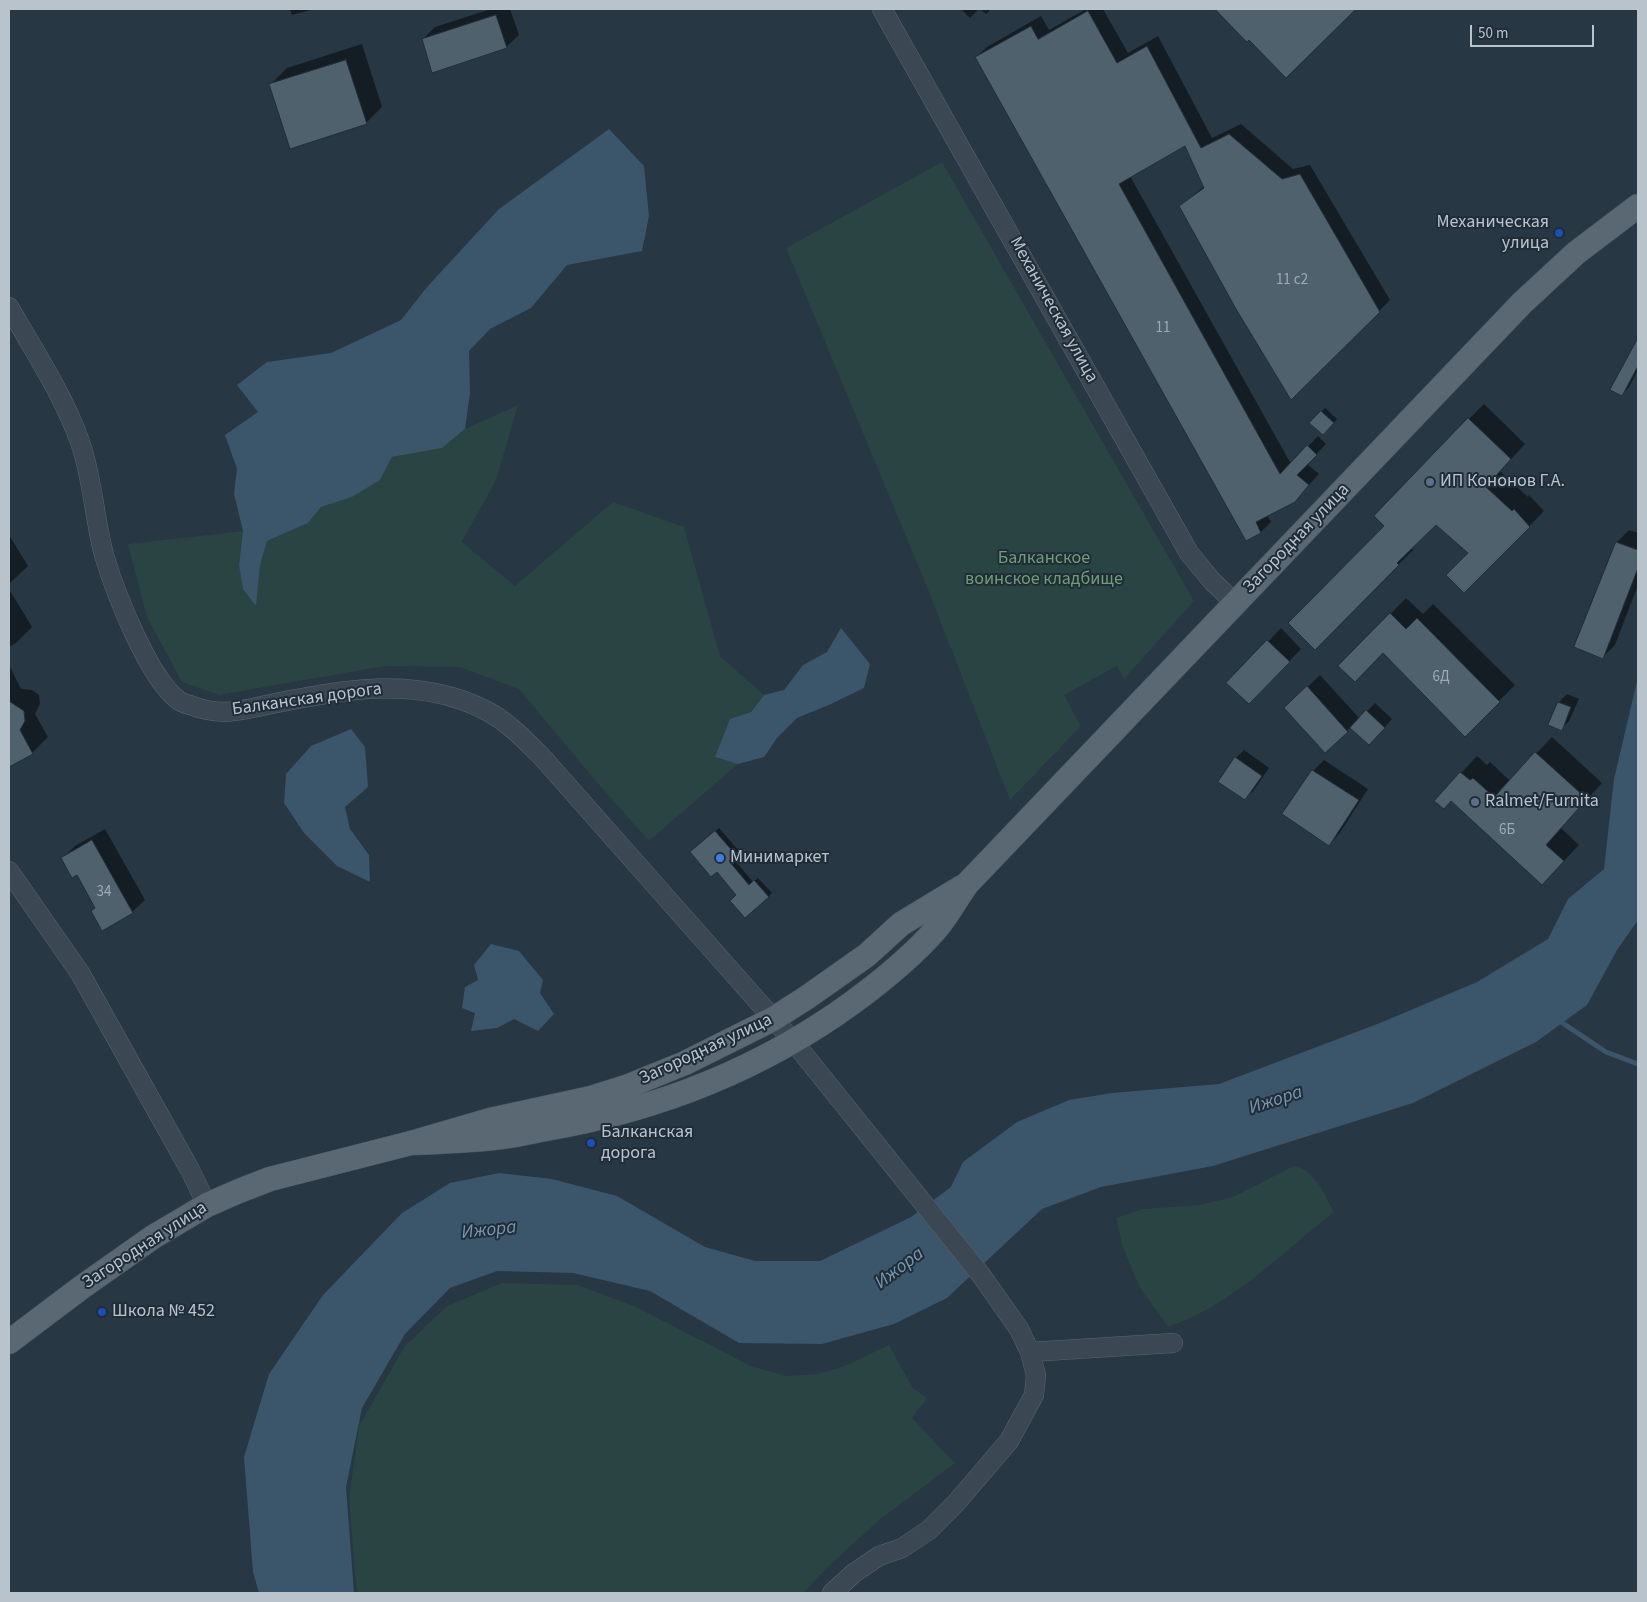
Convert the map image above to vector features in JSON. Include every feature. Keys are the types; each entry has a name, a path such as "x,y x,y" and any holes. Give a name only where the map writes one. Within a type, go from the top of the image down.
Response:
{"main road":[{"name":"Загородная улица","path":"410,1143 496,1138 583,1123 627,1112 700,1087 741,1069 794,1041 831,1018 869,990 912,953 938,927 967,884 1522,303 1576,253 1638,206"},
{"name":"Загородная улица","path":"9,1342 119,1260 207,1205 270,1179 490,1120 591,1098 626,1087 685,1063 773,1018 867,955 901,924 967,884"}],"street":[{"name":"Механическая улица","path":"882,9 1189,553 1212,581 1235,603"},
{"name":"Балканская дорога","path":"9,306 64,405 80,442 91,479 104,554 119,597 142,649 160,680 179,701 206,711 234,712 326,693 391,687 423,690 453,696 486,710 519,734 542,757 794,1041 981,1275 1019,1329 1030,1352 1036,1375 1034,1395 1009,1441 956,1503 929,1530 902,1548 879,1556 854,1573 832,1593"},
{"path":"9,871 80,973 190,1170 207,1205"},
{"path":"1030,1352 1173,1343"}],"green space":[{"name":"Балканское воинское кладбище","path":"942,162 1194,601 1124,679 1117,666 1064,695 1081,726 1010,800 927,587 786,248"},
{"path":"518,405 496,480 462,542 515,586 613,502 684,527 720,656 764,695 751,712 730,719 716,757 738,764 649,841 519,689 460,667 385,666 219,695 182,682 147,617 128,544 243,531 239,565 255,606 260,565 267,541 308,523 321,507 352,497 380,480 392,457 442,448 465,429"},
{"path":"1294,1166 1302,1168 1314,1178 1334,1212 1235,1292 1214,1306 1168,1327 1140,1288 1123,1248 1116,1218 1142,1209 1200,1205 1233,1197"},
{"path":"502,1283 578,1285 634,1306 751,1366 786,1376 818,1374 845,1366 889,1345 913,1388 927,1398 912,1418 955,1463 878,1521 803,1593 358,1593 349,1499 359,1426 404,1347 447,1306"}],"water":[{"path":"609,129 644,166 649,216 642,251 567,265 531,308 490,329 469,351 470,393 465,429 442,448 392,457 380,480 352,497 321,507 308,523 267,541 260,565 256,606 243,589 239,565 243,531 234,494 237,469 225,435 258,412 237,385 267,362 331,353 401,320 427,287 499,209"},
{"path":"841,628 870,664 864,688 797,718 777,738 764,757 738,764 715,757 730,719 751,712 764,695 784,690 803,665 827,652"},
{"name":"Ижора","path":"1638,677 1638,920 1617,950 1587,1005 1536,1042 1413,1103 1213,1166 1101,1187 1042,1209 947,1298 894,1324 822,1344 739,1343 650,1291 573,1273 497,1271 450,1288 405,1334 362,1408 346,1487 354,1593 259,1593 253,1572 244,1457 269,1374 323,1295 402,1213 450,1183 499,1173 552,1179 617,1196 705,1247 755,1261 820,1261 911,1217 951,1187 963,1162 1017,1122 1069,1100 1112,1093 1219,1084 1380,1023 1477,982 1548,939 1568,899 1604,869 1614,779"},
{"path":"351,729 365,747 368,787 345,807 350,829 369,855 370,882 337,866 304,833 284,803 286,774 311,746"},
{"path":"491,944 519,951 543,980 540,993 554,1014 538,1031 514,1019 497,1028 471,1031 475,1013 462,1008 465,987 478,980 474,965"}],"building":[{"path":"1215,9 1356,9 1286,78"},
{"path":"1088,11 1117,63 1147,46 1201,148 1229,134 1282,179 1300,174 1380,312 1291,400 1236,309 1179,206 1204,188 1185,146 1119,184 1280,474 1307,445 1317,455 1297,475 1309,485 1295,502 1256,522 1261,533 1246,541 975,57 1031,26 1038,39"},
{"path":"496,15 507,48 432,73 422,39"},
{"path":"346,60 367,124 290,149 269,84"},
{"path":"1638,338 1638,366 1622,396 1610,390"},
{"path":"1321,411 1334,423 1323,435 1309,423"},
{"path":"1468,418 1511,459 1486,487 1512,511 1514,509 1530,527 1464,593 1446,575 1468,553 1436,525 1397,563 1399,565 1315,650 1288,623 1384,526 1374,516"},
{"path":"1616,542 1638,550 1638,568 1603,659 1574,647"},
{"path":"1390,613 1406,629 1417,618 1500,702 1465,737 1383,653 1355,682 1338,666"},
{"path":"1267,640 1290,662 1249,704 1226,683"},
{"path":"1307,686 1348,732 1325,753 1284,708"},
{"path":"9,701 24,711 25,721 20,730 33,754 9,767"},
{"path":"1558,702 1571,707 1562,731 1548,725"},
{"path":"1366,710 1385,728 1369,745 1350,728"},
{"path":"1535,752 1587,799 1546,845 1564,861 1542,885 1451,801 1444,809 1434,801 1460,772 1470,780 1473,778 1494,797"},
{"path":"1235,757 1262,776 1245,800 1218,782"},
{"path":"1312,770 1359,800 1329,846 1282,814"},
{"path":"715,831 736,855 729,861 749,885 754,880 769,897 745,918 730,901 736,895 717,872 711,877 690,852"},
{"path":"92,840 133,913 102,931 91,911 95,908 77,875 72,878 61,858"}],"waterway":[{"path":"1558,1020 1606,1052 1638,1064"}],"place":[{"name":"Механическая улица","path":"1559,233"},
{"name":"ИП Кононов Г.А.","path":"1430,482"},
{"name":"Ralmet/Furnita","path":"1475,802"},
{"name":"Минимаркет","path":"720,858"},
{"name":"Балканская дорога","path":"591,1143"},
{"name":"Школа № 452","path":"102,1312"}]}
